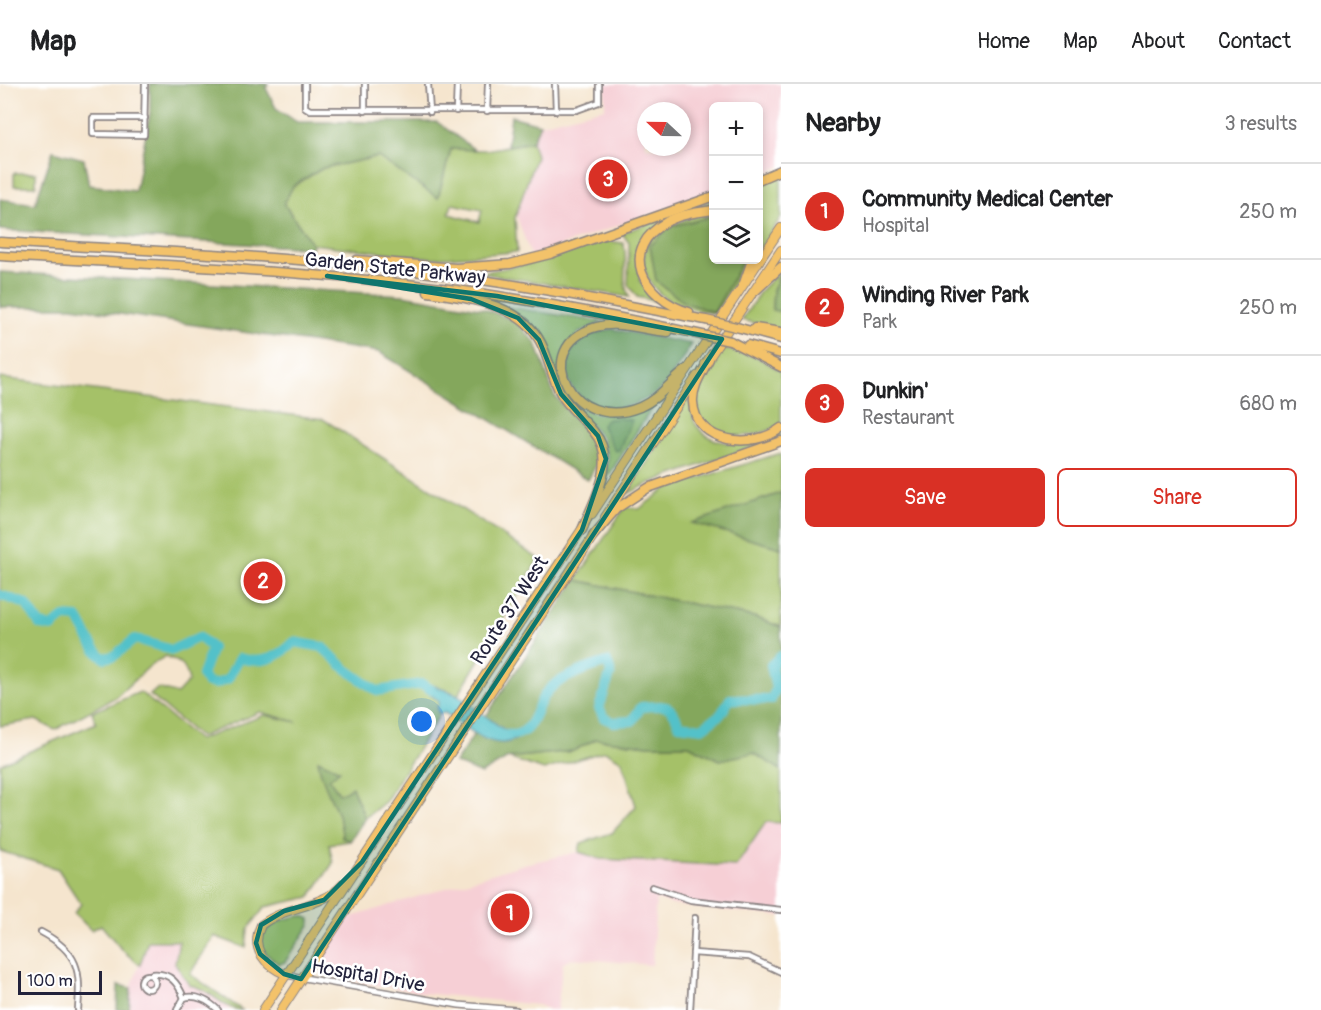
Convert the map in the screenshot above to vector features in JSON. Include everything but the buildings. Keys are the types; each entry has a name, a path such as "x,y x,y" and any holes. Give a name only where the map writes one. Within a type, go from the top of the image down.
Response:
{"highway":[{"path":"763,178 781,170"},
{"path":"236,255 375,261 441,268 498,266 544,256 709,198"},
{"path":"706,320 670,304 652,291 642,275 640,259 646,241 664,224 684,215 709,211"},
{"name":"Route 37 West","path":"263,1010 781,228"},
{"name":"Garden State Parkway","path":"0,242 319,261 462,277 575,295 706,320 781,339"},
{"name":"Route 37 West","path":"280,1010 781,250"},
{"name":"Garden State Parkway","path":"0,256 327,276 497,296 693,333 781,354"},
{"path":"744,283 751,264"},
{"path":"752,294 781,267"},
{"path":"327,276 476,300 510,314 529,327 542,345 561,394 596,434 604,450 606,459 603,477 582,530"},
{"path":"686,370 648,403 633,410 616,412 600,411 579,402 567,387 562,371 566,352 573,341 598,327 618,325 693,333"},
{"path":"740,328 781,332"},
{"path":"730,341 781,367"},
{"path":"709,359 693,396 694,414 706,430 719,436 746,440 765,437 781,428"},
{"path":"593,536 616,509 648,488 781,441"},
{"path":"287,975 274,968 260,954 256,943 261,925 284,911 324,900 341,886 362,862"}],"street":[{"path":"145,84 145,118 144,135 93,134 93,118 145,118"},
{"path":"305,84 305,106 308,110 430,112 577,110 599,102 599,84"},
{"path":"365,84 365,111"},
{"path":"428,84 430,112"},
{"path":"456,111 457,84"},
{"path":"487,111 488,84"},
{"path":"555,84 556,111"},
{"path":"652,887 691,900 781,910"},
{"path":"690,1010 695,918"},
{"path":"41,932 60,942 75,960 80,983 78,1010"},
{"path":"693,953 749,957 781,972"},
{"path":"152,974 171,977 179,986 184,998"},
{"name":"Hospital Drive","path":"287,975 459,1005 516,1010"},
{"path":"177,1010 184,998 192,996 206,1001 218,1010"}],"highlighted area":[{"path":"327,276 497,296 722,339 301,979 284,974 260,954 256,943 261,925 284,911 324,900 362,862 582,530 606,459 598,436 561,394 539,340 518,318 471,299"}],"shaded area":[{"path":"605,84 781,84 781,166 763,174 763,102 709,102 709,193 531,256 516,215 536,156 532,142 540,124 605,108"},
{"path":"766,822 781,823 781,916 673,905 656,899 652,965 574,958 563,963 557,1010 538,1005 423,993 343,979 315,968 348,918 524,864 579,852 600,859 735,866"},
{"path":"148,941 179,941 175,963 230,1010 130,1010 131,988"}],"green space":[{"path":"150,84 268,84 266,88 276,108 297,122 437,122 475,150 451,149 438,198 378,157 323,168 293,186 284,204 312,244 311,248 0,230 0,199 35,204 53,151 84,159 89,185 135,191 150,113"},
{"path":"511,116 540,124 532,142 507,146"},
{"path":"532,142 536,156 515,218 517,252 432,258 312,244 284,204 293,186 323,168 378,157 437,197 451,149 486,150","holes":["452,204 482,210 479,222 449,214"]},
{"path":"14,173 36,173 36,186 14,186"},
{"path":"781,174 781,217 763,245 763,210 763,182"},
{"path":"709,201 709,208 671,217 637,255 640,281 655,301 637,297 628,285 629,243 622,233"},
{"path":"699,215 709,215 709,218 669,227 714,312 741,264 746,264 715,314 672,302 659,293 647,276 644,255 647,246 661,231 679,221"},
{"path":"709,217 709,264 741,264 714,312 685,303 656,281 650,246 669,227"},
{"path":"601,240 623,243 625,282 629,297 480,273 541,261"},
{"path":"781,270 773,290 772,309 781,312 781,330 742,320 761,290"},
{"path":"0,272 403,295 485,309 515,321 536,343 554,395 592,439 599,460 588,480 379,352 72,307 0,307"},
{"path":"781,276 781,312 772,310 773,290"},
{"path":"507,307 602,322 578,333 559,372 563,389 572,401 583,409 596,413 626,413 655,403 605,481 608,458 602,438 563,393 545,345"},
{"path":"612,329 692,344 672,376 657,392 630,405 605,407 585,400 572,387 566,371 570,354 585,339"},
{"path":"721,348 757,357 781,371 781,423 758,434 730,435 706,426 698,416 695,402 698,388"},
{"path":"0,378 323,419 539,559 458,695 447,690 419,686 440,701 437,710 440,714 386,801 365,818 350,841 329,844 333,863 310,897 265,907 248,929 246,948 214,936 190,974 242,1010 229,1007 203,990 189,985 175,963 179,941 148,941 140,965 122,950 101,925 91,930 74,913 81,904 58,869 0,851 0,764 96,723 92,712 140,692 199,740 264,715 297,722 260,712 200,737 150,695 158,688 177,694 189,681 182,665 166,656 152,664 116,697 55,730 36,720 0,726"},
{"path":"690,395 695,423 702,432 712,438 735,444 760,441 781,432 781,437 652,482 627,494"},
{"path":"618,418 632,420 619,450 615,451 602,426 605,420"},
{"path":"781,453 781,493 693,523 781,548 781,627 754,617 576,580 625,507 639,509 667,488"},
{"path":"781,493 781,548 692,523"},
{"path":"576,580 754,617 781,627 781,770 753,753 720,760 689,745 649,745 596,739 573,751 508,758 481,774 455,763"},
{"path":"596,739 649,745 689,745 720,760 753,752 781,770 781,823 766,822 736,866 600,859 579,852 581,843 612,833 636,806 622,761 605,751 544,770 508,758 573,751"},
{"path":"318,760 340,770 329,779 340,794 352,787 365,818 350,841 342,838 339,818 323,780"},
{"path":"303,916 310,919 310,925 285,962 279,964 262,947 265,932 281,921"},
{"path":"118,985 131,988 129,1010 117,1010"}],"water":[{"path":"424,682 458,695 503,729 514,732 516,739 498,743 488,740 470,731 445,713 440,714 437,710 439,701 419,686"}],"waterway":[{"path":"0,595 26,604 40,625 52,627 64,617 78,618 92,645 104,658 114,656 135,639 172,650 199,637 212,648 202,675 207,683 216,684 228,679 239,658 255,661 269,659 294,642 322,647 346,669 377,691 422,684 432,690"},
{"path":"502,734 514,735 528,727 541,701 554,685 607,662 611,672 599,708 604,718 613,722 632,721 641,707 661,706 673,712 679,725 702,728 721,714 730,699 771,700 776,689 771,665 781,656"}],"place":[{"name":"Dunkin'","path":"608,179"},
{"name":"Winding River Park","path":"263,581"},
{"name":"Community Medical Center","path":"510,913"}]}
